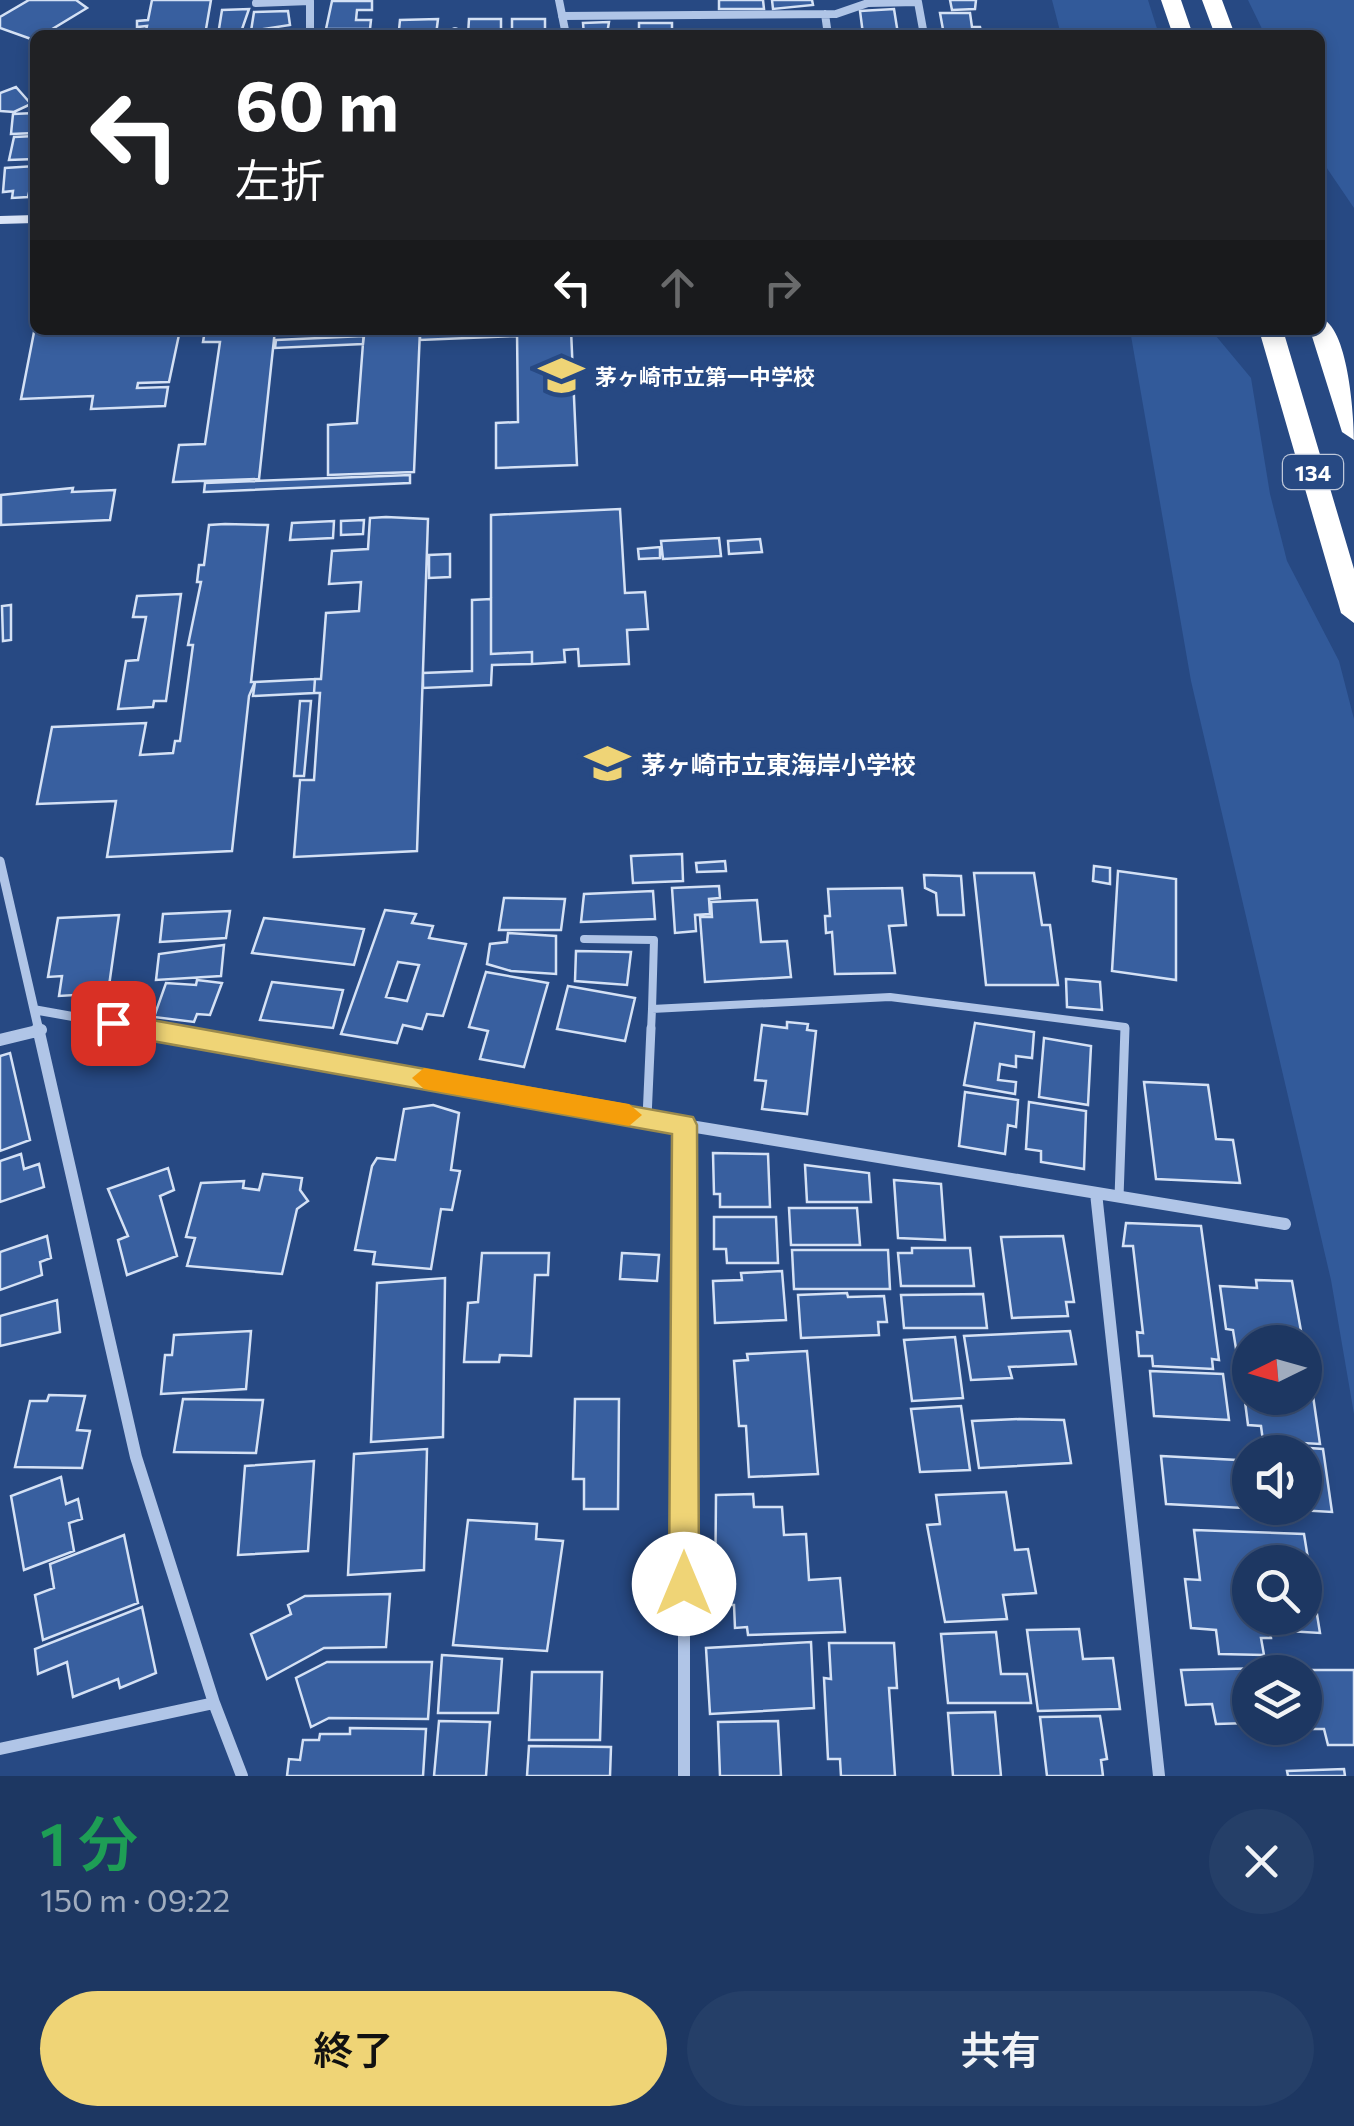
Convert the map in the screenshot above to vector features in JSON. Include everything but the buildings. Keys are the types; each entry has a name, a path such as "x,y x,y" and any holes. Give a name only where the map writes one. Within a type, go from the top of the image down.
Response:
{"highway":[{"path":"1171,0 1181,30"},
{"path":"1212,0 1223,30"},
{"name":"134","path":"1273,335 1354,613"},
{"name":"134","path":"1323,335 1354,432"}],"street":[{"path":"559,0 565,30"},
{"path":"256,4 310,1 310,30"},
{"path":"562,16 825,14 868,3 918,2 923,30"},
{"path":"825,14 827,30"},
{"path":"0,220 30,219"},
{"path":"0,862 42,1030 136,1457 214,1703 242,1776"},
{"path":"36,1010 684,1125 1286,1224"},
{"path":"0,1040 42,1030"},
{"path":"684,1125 684,1776"},
{"path":"1096,1194 1159,1776"},
{"path":"0,1749 214,1703"}],"lane":[{"path":"584,939 654,940 646,1118"},
{"path":"652,1010 890,996 1125,1027 1118,1197"}],"shaded area":[{"path":"1052,0 1148,0 1157,30 1060,30"},
{"path":"1248,0 1354,0 1354,208 1325,165 1325,30 1263,30"},
{"path":"1131,335 1215,335 1251,378 1270,494 1287,561 1339,661 1354,719 1354,1414 1331,1280 1191,681"}],"slow traffic":[{"path":"424,1078 629,1115"}],"place":[{"name":"茅ヶ崎市立第一中学校","path":"562,376"},
{"name":"茅ヶ崎市立東海岸小学校","path":"608,764"}],"route":[{"path":"113,1023 684,1125 684,1584"}]}
